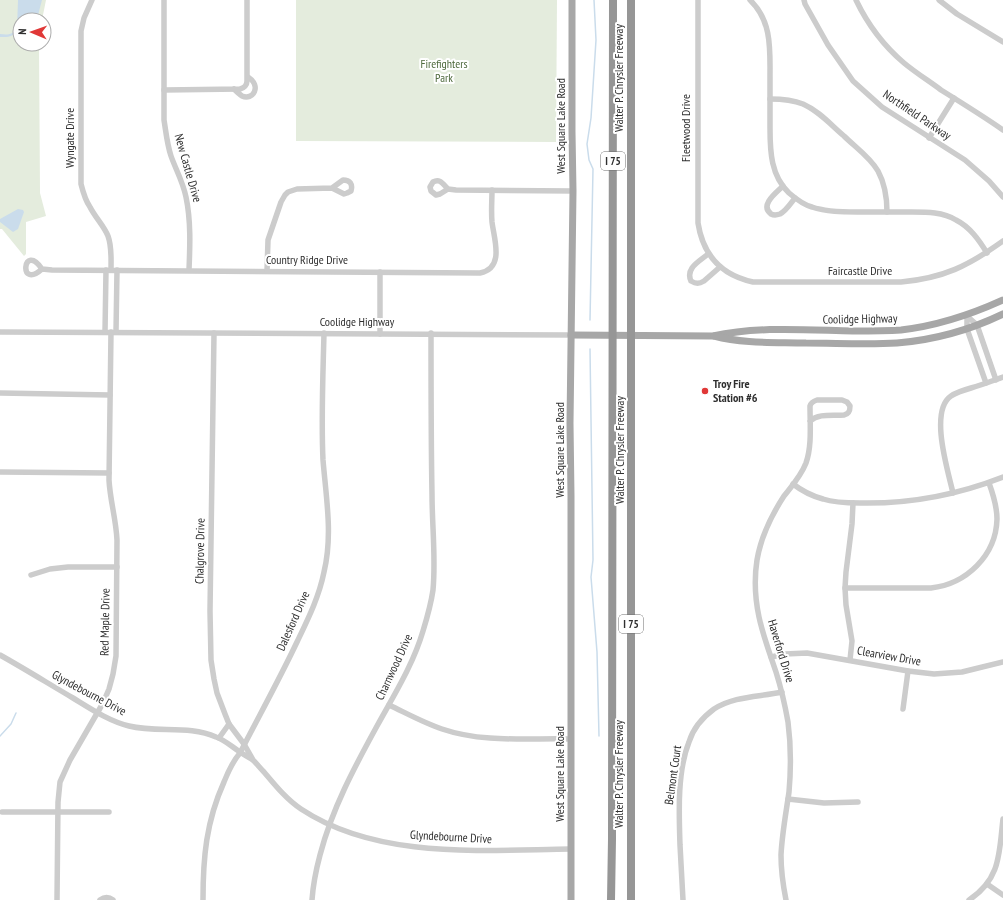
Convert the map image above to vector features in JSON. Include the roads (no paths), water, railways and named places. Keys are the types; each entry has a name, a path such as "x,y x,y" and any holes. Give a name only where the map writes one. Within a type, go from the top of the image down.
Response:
{"highway":[{"name":"Walter P. Chrysler Freeway","path":"611,900 613,0"},
{"name":"Walter P. Chrysler Freeway","path":"631,0 631,900"}],"main road":[{"name":"West Square Lake Road","path":"571,900 570,408 573,191 572,0"},
{"name":"Coolidge Highway","path":"571,335 713,336 727,333 771,330 900,330 936,324 967,316 1003,300"},
{"name":"Coolidge Highway","path":"713,336 728,340 772,342 885,343 926,339 967,329 1003,314"}],"street":[{"name":"Wyngate Drive","path":"92,0 84,18 81,35 81,184 87,203 108,236 111,250 111,332"},
{"name":"New Castle Drive","path":"164,0 164,120 171,157 183,183 189,214 189,270"},
{"path":"164,90 240,89 244,87 248,77 247,0"},
{"name":"Fleetwood Drive","path":"698,0 697,215 700,236 708,254 714,260"},
{"path":"750,0 758,9 769,33 771,155 774,167 783,186 795,198 808,206 822,210 931,213 949,216 963,224 973,233 978,238 987,253"},
{"name":"Northfield Parkway","path":"804,0 828,45 853,81 882,107 965,160 989,180 1003,197"},
{"path":"856,0 875,31 897,57 913,70 1003,130"},
{"path":"939,0 957,14 1003,42"},
{"path":"234,89 243,97 248,97 252,94 255,90 255,85 253,80 248,77"},
{"path":"929,138 954,98"},
{"path":"770,99 788,100 810,108 867,157 875,166 883,181 887,212"},
{"path":"783,186 768,202 767,208 769,213 774,215 780,214 795,198"},
{"path":"267,271 268,240 281,202 285,195 292,190 297,189 332,188"},
{"path":"448,189 573,191"},
{"name":"Country Ridge Drive","path":"42,269 480,273 489,270 494,264 496,255 492,219 492,190"},
{"name":"Faircastle Drive","path":"714,260 720,267 737,277 753,282 901,282 946,274 987,253 1003,241"},
{"path":"708,254 690,270 690,277 692,281 699,284 702,283 720,267"},
{"name":"Wyngate Drive","path":"111,270 111,332"},
{"path":"380,272 380,334"},
{"path":"967,316 977,325 996,380"},
{"path":"967,316 967,329 986,383"},
{"name":"Coolidge Highway","path":"0,332 571,335"},
{"name":"Red Maple Drive","path":"57,900 58,812 59,788 62,776 98,713 114,674 117,531 111,501 109,474 111,332"},
{"name":"Chalgrove Drive","path":"214,333 210,650 217,693 225,714 229,724 244,744 253,760"},
{"name":"Dalesford Drive","path":"203,900 205,848 209,826 222,785 291,654 309,616 325,571 328,520 323,444 324,333"},
{"name":"Charnwood Drive","path":"312,900 318,864 329,825 354,767 389,705 416,652 433,592 434,564 431,334"},
{"path":"953,493 942,440 940,420 942,409 947,399 952,395 1003,377"},
{"path":"0,394 110,395"},
{"name":"Haverford Drive","path":"786,900 781,855 782,837 788,799 790,744 786,710 782,692 762,629 756,604 756,568 760,547 769,522 779,504 803,470 810,445 810,421 810,406 811,404 814,401 842,400 847,402 850,406 849,411 844,416 819,416 814,417 810,421"},
{"path":"0,472 109,474"},
{"path":"793,484 807,492 832,501 853,503 896,502 953,493 989,483 1003,477"},
{"path":"845,588 936,588 958,581 980,562 992,543 997,518 989,483"},
{"path":"850,660 852,641 846,605 845,588 853,503"},
{"path":"31,575 50,569 68,567 117,567"},
{"name":"Clearview Drive","path":"771,657 785,654 813,654 908,671 934,674 968,671 1003,662"},
{"name":"Glyndebourne Drive","path":"0,655 98,713 117,722 134,727 191,730 219,738 253,760 293,803 329,825 356,835 374,840 427,848 464,850 571,849"},
{"path":"903,708 908,671"},
{"name":"Belmont Court","path":"683,900 679,816 684,760 690,738 704,718 713,710 725,703 739,699 782,692"},
{"path":"389,705 434,727 463,735 507,738 570,739"},
{"path":"219,738 229,724"},
{"path":"788,799 824,803 858,802"},
{"path":"2,812 109,812"},
{"path":"969,900 987,884 994,872 999,858 1003,819"},
{"path":"987,884 1003,895"},
{"path":"100,900 108,897 112,900"}],"water":[{"path":"18,0 42,0 39,12 18,12"},
{"path":"12,33 12,35 10,36 0,37 0,34"},
{"path":"18,209 23,210 24,212 18,229 13,232 0,222 0,219"}],"waterway":[{"path":"590,320 593,169 589,160 587,144 591,118 596,40 594,0"},
{"path":"590,349 593,560 591,577 597,652 599,736"},
{"path":"0,736 11,724 16,713"}],"place":[{"name":"Troy Fire Station #6","path":"705,391"}],"park label":[{"name":"Firefighters Park","path":"444,71"}]}
